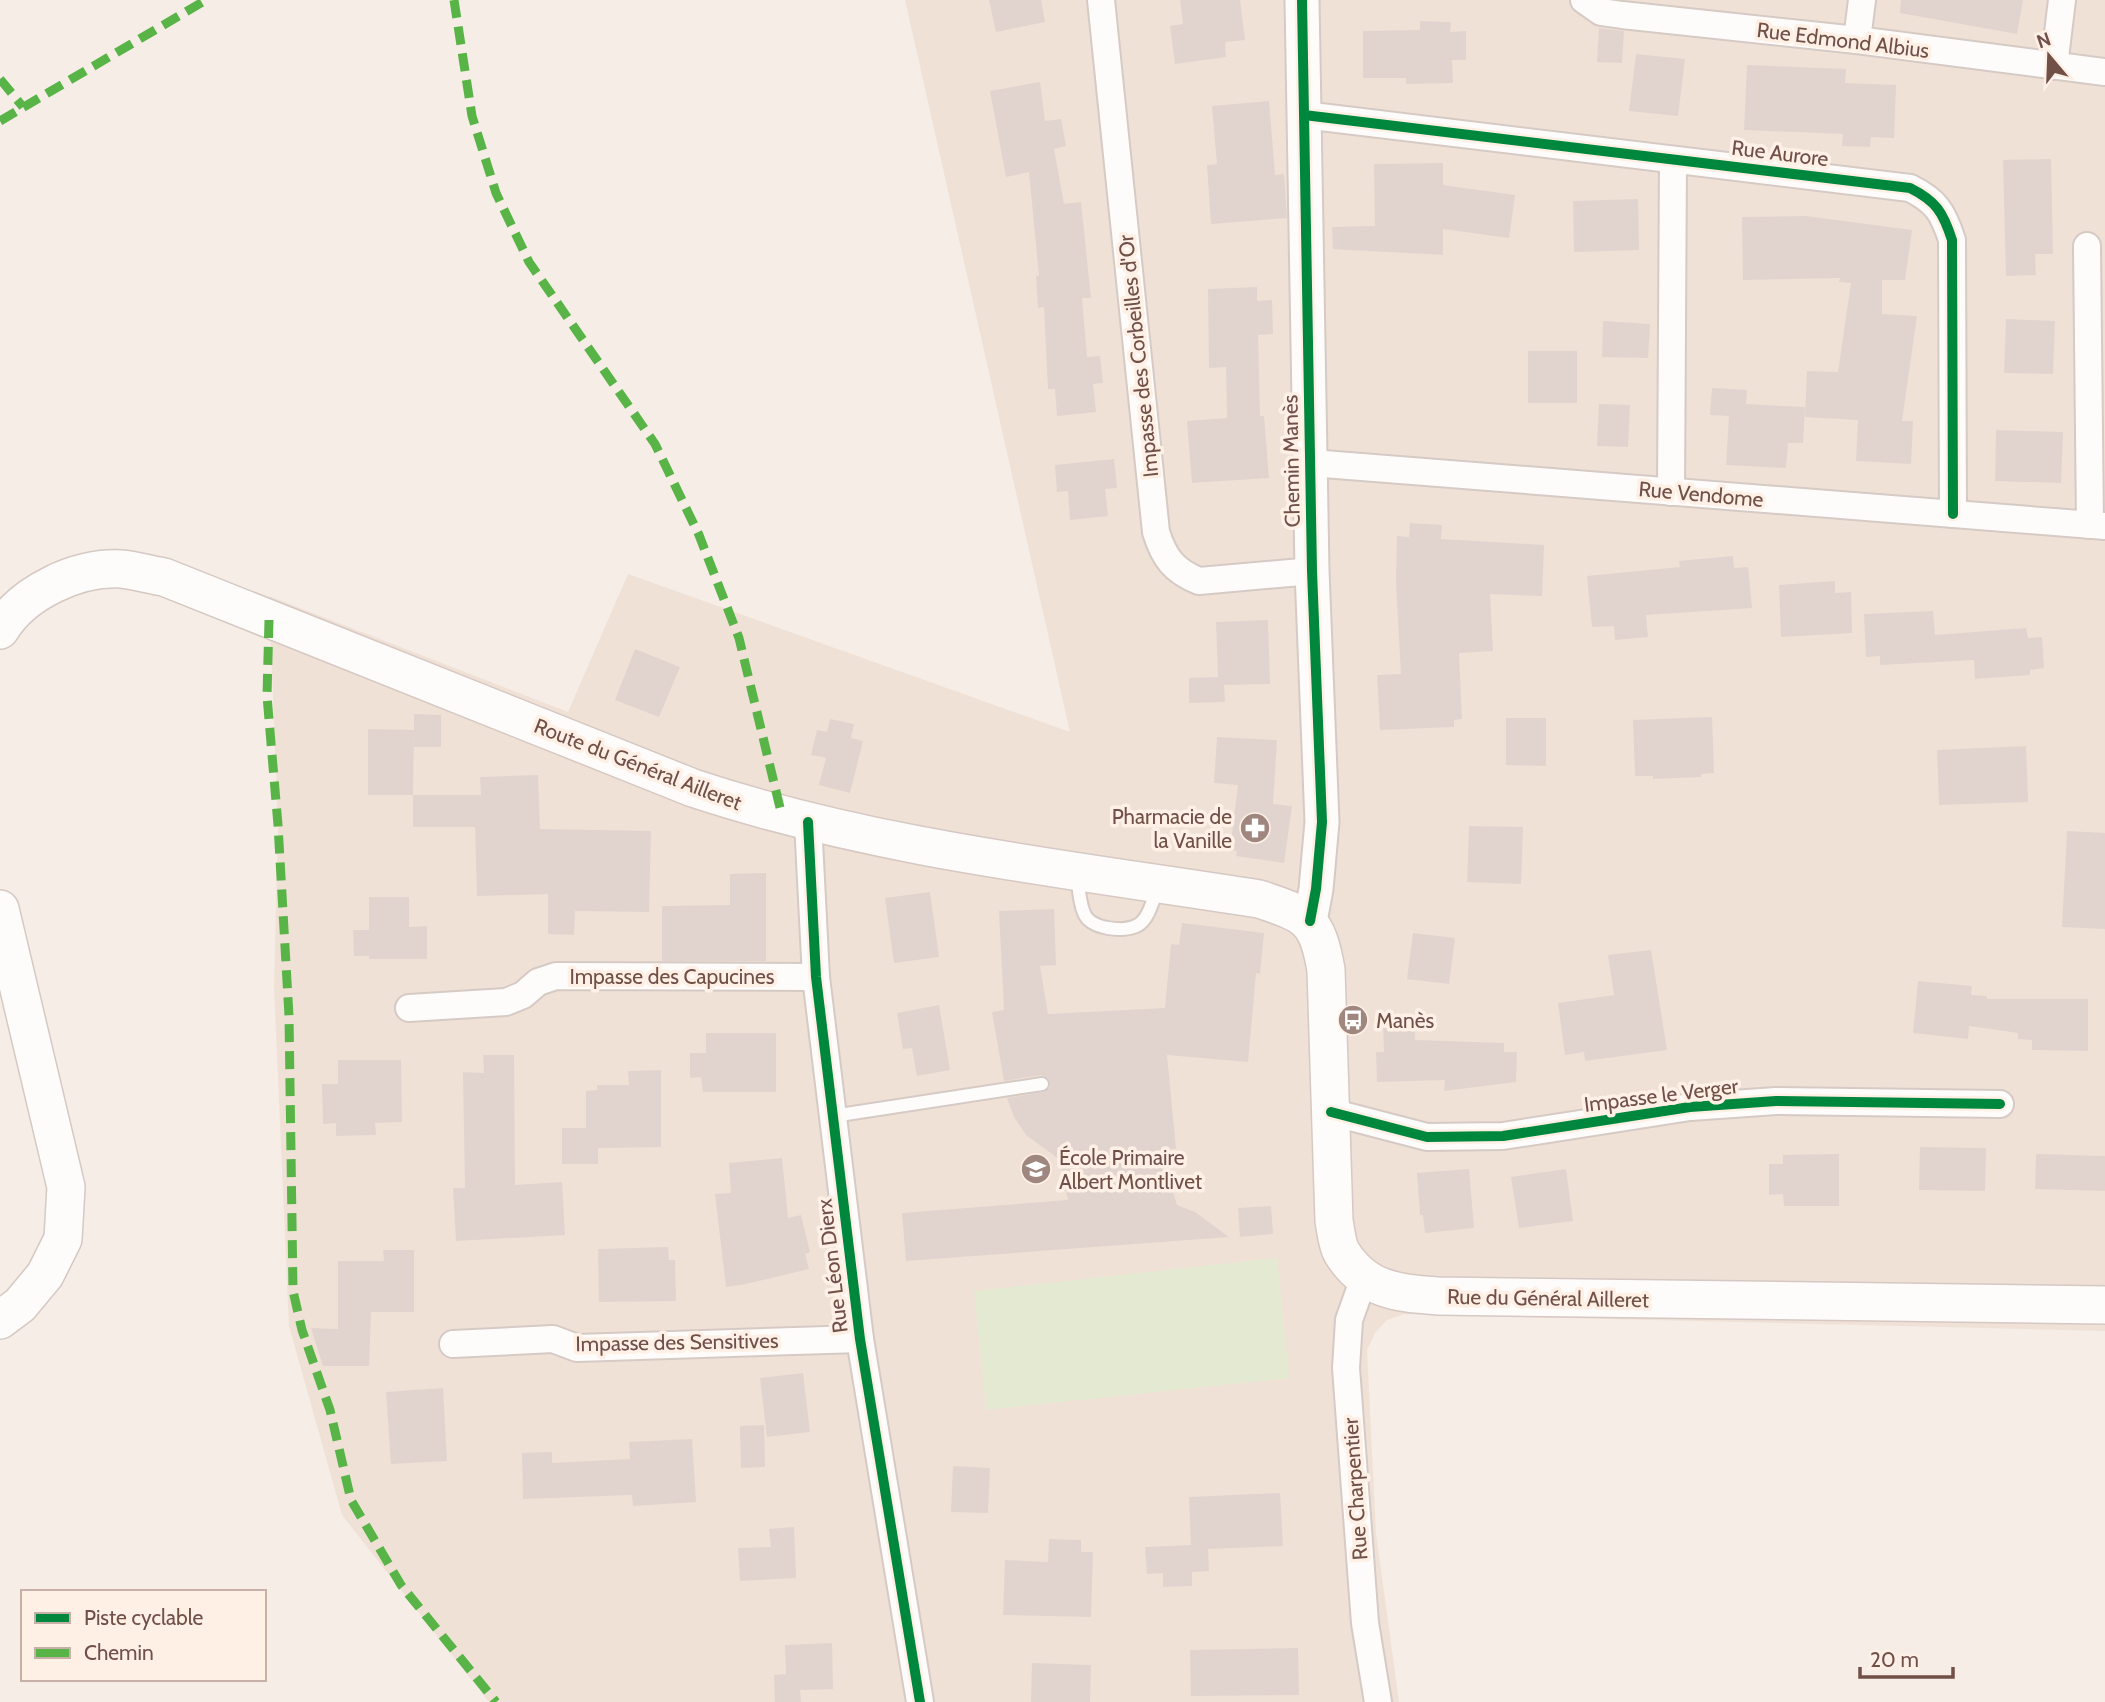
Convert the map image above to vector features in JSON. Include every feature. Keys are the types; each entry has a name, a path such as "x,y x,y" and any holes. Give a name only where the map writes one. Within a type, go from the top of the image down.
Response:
{"main road":[{"name":"Route du Général Ailleret","path":"0,630 10,614 42,591 78,573 120,569 164,577 693,788 808,822 910,844 1259,899 1292,910 1310,921"},
{"path":"0,909 66,1187 63,1238 45,1275 20,1305 0,1320"},
{"name":"Rue du Général Ailleret","path":"1310,921 1321,944 1326,970 1334,1221 1341,1252 1364,1278 1395,1293 1438,1296 2105,1305"}],"street":[{"name":"Impasse des Corbeilles d'Or","path":"1101,0 1156,532 1161,547 1170,562 1182,574 1199,580 1312,571"},
{"name":"Chemin Manès","path":"1302,0 1312,571 1322,822 1316,889 1310,921"},
{"name":"Rue Edmond Albius","path":"1584,0 1601,12 1622,15 1857,40 2105,72"},
{"path":"1857,40 1862,0"},
{"path":"2054,66 2062,0"},
{"name":"Rue Aurore","path":"1304,115 1909,188 1928,198 1940,211 1952,240 1953,514"},
{"path":"1671,492 1673,160"},
{"name":"Rue Vendome","path":"1311,463 2098,525 2087,246"},
{"name":"Rue Léon Dierx","path":"808,822 817,977 860,1339 919,1702"},
{"name":"Impasse des Capucines","path":"409,1008 506,1002 523,995 538,982 556,976 817,977"},
{"name":"Impasse le Verger","path":"1331,1112 1427,1137 1453,1137 1503,1136 1690,1107 1776,1101 2000,1104"},
{"name":"Rue Charpentier","path":"1364,1278 1349,1320 1346,1368 1365,1623 1378,1702"},
{"name":"Impasse des Sensitives","path":"453,1344 553,1339 577,1348 860,1339"}],"lane":[{"path":"1077,872 1083,912 1089,921 1098,927 1137,926 1146,917 1160,883"},
{"path":"833,1116 1042,1084"}],"shaded area":[{"path":"905,0 2105,0 2105,1331 1405,1314 1387,1320 1375,1333 1367,1350 1376,1533 1399,1702 489,1702 342,1515 289,1326 274,987 278,825 269,596 568,712 628,574 1070,732"}],"green space":[{"path":"1277,1258 1289,1378 986,1410 974,1291"}],"building":[{"path":"989,0 1041,0 1045,22 996,32"},
{"path":"1180,0 1240,0 1245,40 1225,42 1226,57 1175,64 1170,26 1183,24"},
{"path":"1901,0 2023,0 2017,34 1900,13"},
{"path":"1420,21 1451,22 1450,32 1466,31 1466,60 1452,60 1453,83 1406,84 1406,78 1363,78 1363,31 1420,30"},
{"path":"1599,28 1624,31 1622,63 1597,62"},
{"path":"1636,54 1685,59 1678,116 1629,111"},
{"path":"1747,65 1846,69 1845,83 1896,85 1894,138 1871,137 1870,147 1842,146 1843,134 1744,130"},
{"path":"1040,82 1045,121 1061,119 1066,146 1054,149 1064,204 1081,202 1091,298 1082,298 1087,357 1100,356 1103,383 1093,384 1096,412 1057,416 1055,389 1048,389 1044,307 1038,308 1036,276 1039,276 1029,172 1006,177 990,91"},
{"path":"1269,101 1275,175 1284,174 1287,218 1211,224 1207,165 1217,164 1212,106"},
{"path":"2051,159 2053,254 2035,254 2036,275 2006,276 2003,160"},
{"path":"1443,163 1443,185 1515,195 1509,238 1443,229 1443,255 1333,249 1332,227 1375,226 1374,164"},
{"path":"1638,199 1639,250 1574,252 1573,201"},
{"path":"1806,216 1912,230 1905,280 1882,280 1882,314 1917,316 1902,421 1913,421 1911,464 1856,461 1858,420 1805,417 1807,371 1838,372 1851,283 1839,282 1840,278 1743,280 1742,217"},
{"path":"1257,287 1257,301 1272,300 1273,334 1258,335 1260,416 1264,416 1269,478 1192,483 1187,421 1227,418 1226,367 1209,368 1208,289"},
{"path":"2006,319 2055,321 2053,374 2004,373"},
{"path":"1603,321 1650,324 1648,358 1602,357"},
{"path":"1528,351 1577,351 1577,403 1528,403"},
{"path":"1712,388 1747,390 1746,404 1805,407 1803,443 1788,443 1786,468 1726,465 1729,416 1710,415"},
{"path":"1599,404 1630,405 1628,447 1597,446"},
{"path":"1996,430 2063,432 2061,483 1995,481"},
{"path":"1114,459 1117,488 1105,489 1108,516 1070,520 1068,491 1057,492 1055,465"},
{"path":"1410,523 1442,525 1441,539 1544,545 1542,596 1490,594 1493,651 1459,653 1462,719 1454,720 1454,727 1380,730 1377,675 1401,674 1396,583 1397,536 1409,537"},
{"path":"1733,556 1734,568 1748,567 1752,608 1646,615 1648,637 1615,640 1614,626 1592,627 1587,576 1680,567 1679,561"},
{"path":"1835,581 1835,593 1851,592 1852,633 1781,637 1779,585"},
{"path":"1933,611 1935,635 2026,628 2028,638 2042,637 2044,668 2030,670 2030,675 1975,679 1974,660 1880,665 1880,656 1866,657 1864,614"},
{"path":"1268,620 1270,684 1224,685 1225,702 1189,703 1189,678 1218,677 1216,622"},
{"path":"635,649 680,667 659,717 615,700"},
{"path":"414,714 441,715 441,747 414,747"},
{"path":"1712,717 1714,773 1701,774 1701,777 1653,779 1653,776 1635,776 1633,720"},
{"path":"1506,718 1546,718 1546,766 1506,765"},
{"path":"830,719 854,724 851,738 863,741 850,793 819,785 826,758 811,755 817,730 827,732"},
{"path":"368,729 414,730 413,795 368,795"},
{"path":"1217,737 1277,740 1273,804 1292,806 1284,863 1236,856 1237,851 1230,850 1238,785 1214,783"},
{"path":"2026,746 2028,802 1939,805 1937,750"},
{"path":"538,775 540,829 651,831 649,912 575,911 574,935 548,934 548,894 477,896 475,827 413,827 413,795 481,795 480,777"},
{"path":"1469,826 1523,827 1521,884 1467,882"},
{"path":"2067,831 2105,833 2105,929 2062,927"},
{"path":"766,873 766,961 662,961 662,906 730,905 730,874"},
{"path":"930,892 939,957 894,963 885,898"},
{"path":"369,897 409,897 409,927 427,926 427,959 369,959 369,956 354,956 353,930 369,930"},
{"path":"1054,909 1056,965 1040,966 1048,1014 1165,1008 1171,944 1179,945 1182,923 1264,933 1260,974 1256,973 1248,1062 1167,1055 1176,1149 1160,1150 1177,1205 1195,1212 1229,1237 906,1261 902,1213 1068,1200 1060,1160 1026,1135 1014,1117 1007,1098 1044,1092 1050,1088 1050,1082 1041,1075 1004,1081 992,1012 1004,1010 999,911"},
{"path":"1413,933 1455,938 1449,984 1407,979"},
{"path":"1651,950 1667,1050 1585,1061 1584,1052 1565,1055 1558,1003 1614,995 1608,955"},
{"path":"1918,981 1972,986 1971,995 1987,996 1987,999 2088,999 2088,1051 2032,1050 2032,1040 2018,1039 2018,1033 1969,1026 1968,1039 1913,1033"},
{"path":"939,1005 950,1070 917,1076 912,1048 903,1049 897,1013"},
{"path":"1414,1019 1415,1040 1504,1043 1504,1052 1517,1052 1516,1082 1444,1091 1445,1080 1377,1082 1376,1052 1384,1052 1383,1021"},
{"path":"706,1033 776,1033 776,1092 703,1092 701,1077 690,1078 690,1053 706,1053"},
{"path":"483,1055 514,1055 515,1185 562,1182 565,1235 456,1241 453,1188 465,1188 463,1072 484,1073"},
{"path":"338,1060 401,1060 402,1122 375,1123 376,1135 336,1136 336,1123 323,1124 322,1084 338,1084"},
{"path":"661,1070 661,1147 598,1148 598,1164 562,1164 562,1128 586,1128 586,1091 597,1090 597,1085 629,1085 628,1071"},
{"path":"1920,1147 1986,1148 1985,1191 1919,1190"},
{"path":"1839,1154 1839,1206 1784,1206 1783,1194 1769,1195 1769,1164 1783,1164 1783,1155"},
{"path":"2036,1154 2105,1156 2105,1191 2035,1189"},
{"path":"782,1158 788,1218 801,1215 810,1252 805,1254 809,1269 726,1287 715,1194 731,1193 729,1163"},
{"path":"1469,1169 1474,1228 1425,1233 1423,1215 1420,1215 1417,1173"},
{"path":"1566,1169 1573,1221 1519,1228 1511,1177"},
{"path":"1271,1206 1273,1234 1240,1237 1238,1208"},
{"path":"668,1247 669,1260 675,1260 676,1301 599,1302 598,1249"},
{"path":"383,1250 414,1250 414,1312 371,1312 369,1366 323,1366 311,1328 338,1329 338,1261 384,1261"},
{"path":"803,1373 810,1432 767,1437 760,1378"},
{"path":"443,1388 447,1461 391,1464 386,1392"},
{"path":"764,1425 765,1467 741,1468 740,1426"},
{"path":"692,1439 696,1502 633,1506 632,1495 523,1499 522,1453 552,1452 552,1463 630,1459 629,1442"},
{"path":"953,1466 990,1468 988,1513 951,1512"},
{"path":"1280,1493 1283,1546 1208,1549 1209,1571 1192,1572 1192,1586 1163,1587 1163,1573 1147,1574 1145,1547 1191,1545 1189,1497"},
{"path":"794,1527 796,1578 740,1581 738,1548 771,1547 769,1529"},
{"path":"1049,1539 1081,1540 1081,1552 1093,1552 1091,1617 1003,1615 1005,1560 1048,1562"},
{"path":"832,1643 833,1689 800,1690 801,1702 775,1702 774,1675 786,1674 785,1645"},
{"path":"1298,1648 1299,1695 1191,1696 1190,1650"},
{"path":"1032,1663 1091,1665 1090,1702 1031,1702"}],"marked path":[{"path":"0,121 206,0"},
{"path":"454,0 472,116 496,193 529,262 655,444 699,535 739,638 782,816"},
{"path":"0,79 23,107"},
{"path":"269,620 267,696 278,825 289,1016 293,1291 302,1330 330,1410 351,1500 401,1585 496,1702"}],"cycle path":[{"path":"1302,0 1312,571 1322,822 1316,889 1310,921"},
{"path":"1304,115 1910,188 1919,193 1937,208 1952,240 1953,514"},
{"path":"808,822 816,977 860,1339 920,1702"},
{"path":"1331,1112 1427,1137 1503,1136 1690,1107 1776,1101 2000,1104"}],"place":[{"name":"Pharmacie de la Vanille","path":"1255,828"},
{"name":"Manès","path":"1353,1020"},
{"name":"École Primaire Albert Montlivet","path":"1036,1169"}]}
